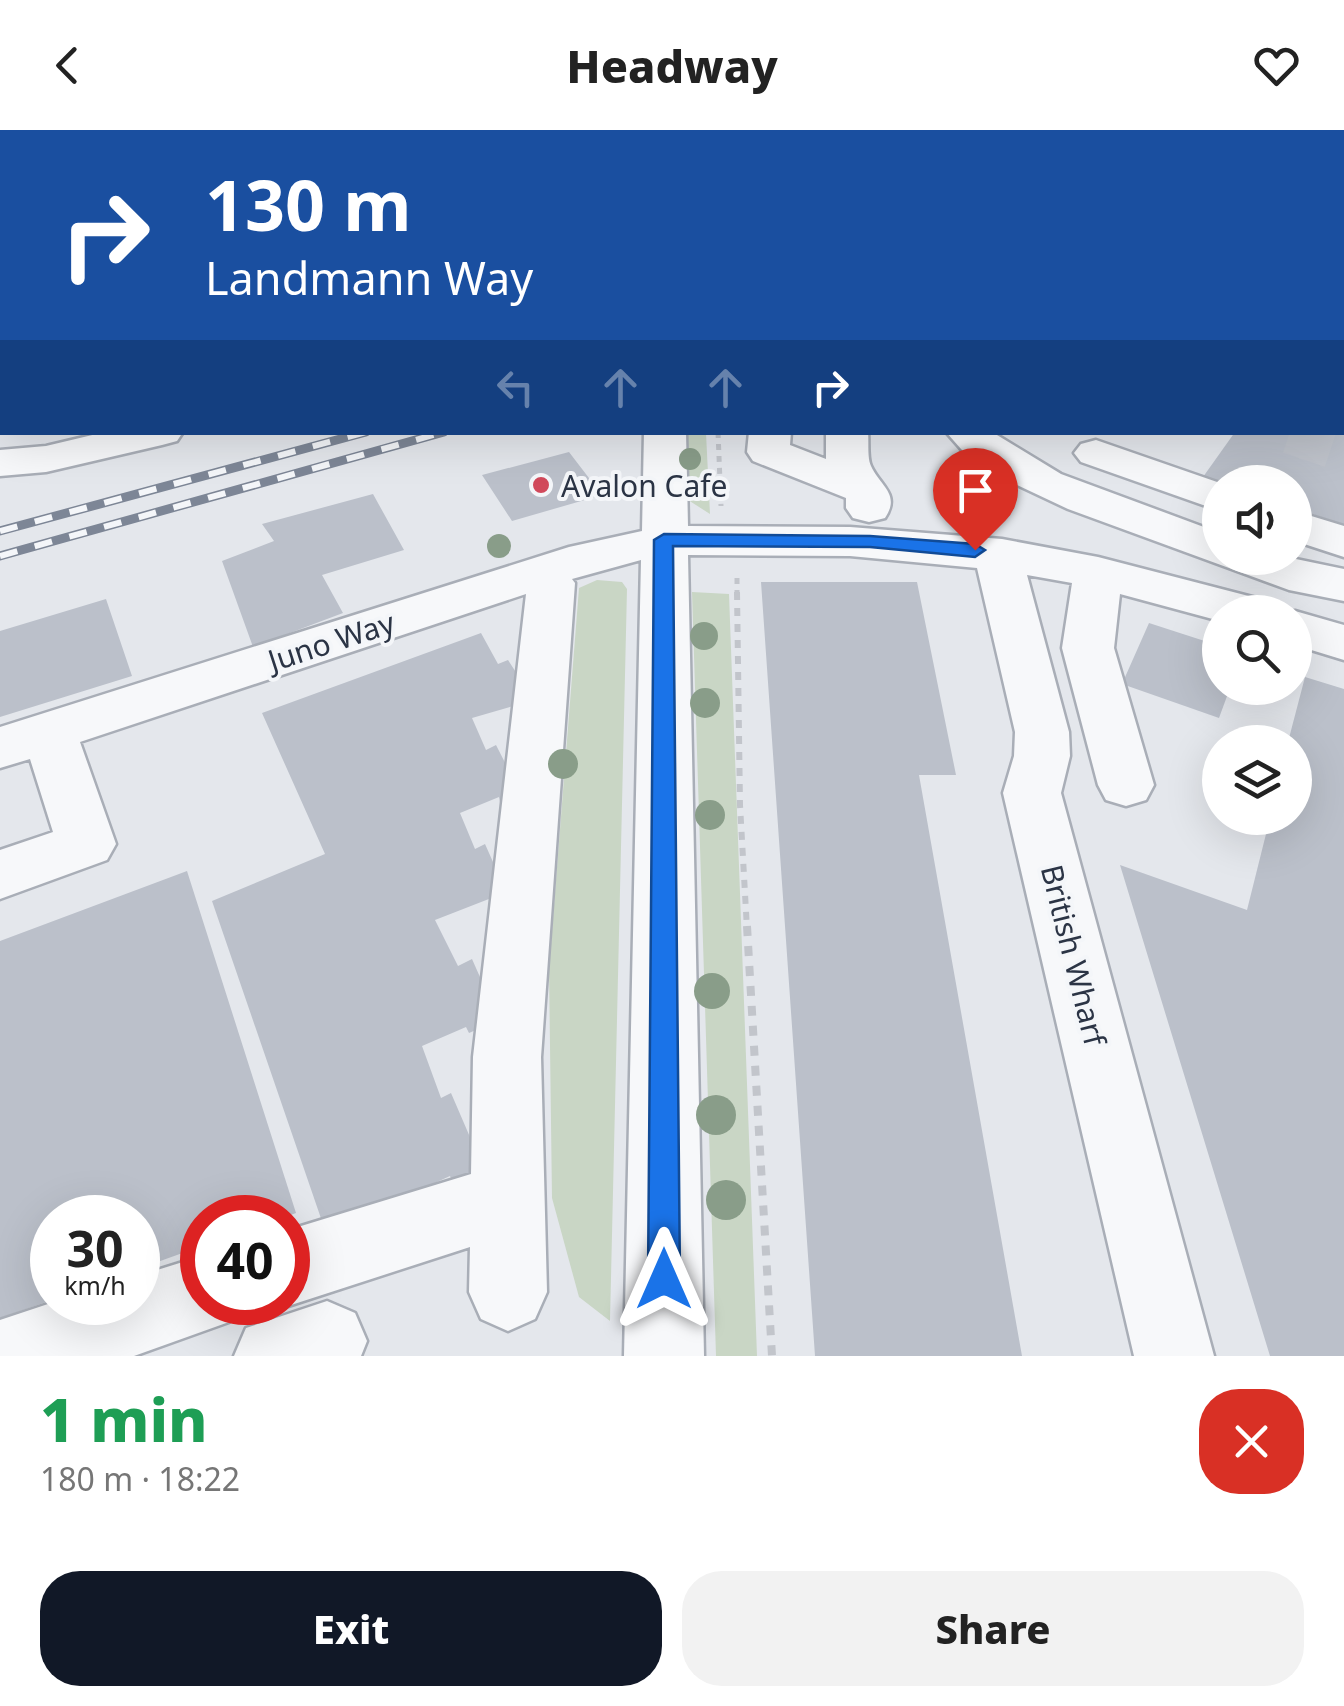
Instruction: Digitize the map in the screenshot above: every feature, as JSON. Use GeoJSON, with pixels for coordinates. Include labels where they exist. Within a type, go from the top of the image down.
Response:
{"type":"FeatureCollection","features":[{"type":"Feature","properties":{"kind":"street"},"geometry":{"type":"LineString","coordinates":[[0,463],[46,458],[149,435]]}},
{"type":"Feature","properties":{"kind":"street"},"geometry":{"type":"LineString","coordinates":[[664,1356],[665,435]]}},
{"type":"Feature","properties":{"kind":"street"},"geometry":{"type":"LineString","coordinates":[[770,435],[768,452],[868,491]]}},
{"type":"Feature","properties":{"kind":"street"},"geometry":{"type":"LineString","coordinates":[[847,435],[848,467],[868,491],[870,542]]}},
{"type":"Feature","properties":{"kind":"street"},"geometry":{"type":"LineString","coordinates":[[969,435],[1007,466],[1202,542]]}},
{"type":"Feature","properties":{"kind":"street"},"geometry":{"type":"LineString","coordinates":[[1096,452],[1114,502],[1130,516]]}},
{"type":"Feature","properties":{"kind":"street"},"geometry":{"type":"LineString","coordinates":[[1096,452],[1202,491]]}},
{"type":"Feature","properties":{"kind":"street"},"geometry":{"type":"LineString","coordinates":[[1096,452],[1202,507]]}},
{"type":"Feature","properties":{"kind":"street"},"geometry":{"type":"LineString","coordinates":[[1312,531],[1344,542]]}},
{"type":"Feature","properties":{"kind":"street","name":"Juno Way"},"geometry":{"type":"LineString","coordinates":[[24,740],[628,545],[664,540],[870,542],[1002,554],[1098,572],[1202,600]]}},
{"type":"Feature","properties":{"kind":"street"},"geometry":{"type":"LineString","coordinates":[[1312,548],[1344,560]]}},
{"type":"Feature","properties":{"kind":"street","name":"British Wharf"},"geometry":{"type":"LineString","coordinates":[[1002,554],[1001,568],[1016,640],[1042,732],[1042,756],[1032,793],[1174,1356]]}},
{"type":"Feature","properties":{"kind":"street"},"geometry":{"type":"LineString","coordinates":[[508,1292],[507,1057],[551,584],[543,572]]}},
{"type":"Feature","properties":{"kind":"street"},"geometry":{"type":"LineString","coordinates":[[1098,572],[1088,648],[1126,785]]}},
{"type":"Feature","properties":{"kind":"street"},"geometry":{"type":"LineString","coordinates":[[1294,575],[1344,585]]}},
{"type":"Feature","properties":{"kind":"street"},"geometry":{"type":"LineString","coordinates":[[1312,633],[1344,643]]}},
{"type":"Feature","properties":{"kind":"street"},"geometry":{"type":"LineString","coordinates":[[0,874],[86,844],[24,740]]}},
{"type":"Feature","properties":{"kind":"street"},"geometry":{"type":"LineString","coordinates":[[310,1261],[507,1199]]}},
{"type":"Feature","properties":{"kind":"street"},"geometry":{"type":"LineString","coordinates":[[11,1356],[180,1302]]}},
{"type":"Feature","properties":{"kind":"path"},"geometry":{"type":"LineString","coordinates":[[718,435],[720,505],[734,518]]}},
{"type":"Feature","properties":{"kind":"path"},"geometry":{"type":"LineString","coordinates":[[736,558],[740,806],[772,1356]]}},
{"type":"Feature","properties":{"kind":"green space"},"geometry":{"type":"Polygon","coordinates":[[[686,435],[706,435],[710,514],[685,498],[686,435]]]}},
{"type":"Feature","properties":{"kind":"green space"},"geometry":{"type":"Polygon","coordinates":[[[597,580],[622,582],[627,589],[610,1321],[579,1297],[552,1198],[549,969],[579,588],[597,580]]]}},
{"type":"Feature","properties":{"kind":"green space"},"geometry":{"type":"Polygon","coordinates":[[[692,592],[729,594],[757,1356],[716,1356],[692,592]]]}},
{"type":"Feature","properties":{"kind":"building"},"geometry":{"type":"Polygon","coordinates":[[[1233,435],[1344,435],[1344,525],[1312,514],[1312,465],[1212,465],[1233,435]]]}},
{"type":"Feature","properties":{"kind":"building","name":"Avalon Cafe"},"geometry":{"type":"Polygon","coordinates":[[[569,452],[602,495],[512,521],[482,475],[569,452]]]}},
{"type":"Feature","properties":{"kind":"building"},"geometry":{"type":"Polygon","coordinates":[[[373,494],[404,550],[322,575],[343,613],[253,647],[222,561],[274,541],[262,524],[373,494]]]}},
{"type":"Feature","properties":{"kind":"building"},"geometry":{"type":"Polygon","coordinates":[[[761,582],[917,582],[956,775],[919,775],[1022,1356],[815,1356],[761,582]]]}},
{"type":"Feature","properties":{"kind":"building"},"geometry":{"type":"Polygon","coordinates":[[[106,599],[132,676],[0,717],[0,631],[106,599]]]}},
{"type":"Feature","properties":{"kind":"building"},"geometry":{"type":"Polygon","coordinates":[[[1149,623],[1202,640],[1202,705],[1224,705],[1219,718],[1122,684],[1149,623]]]}},
{"type":"Feature","properties":{"kind":"building"},"geometry":{"type":"Polygon","coordinates":[[[481,633],[498,664],[508,660],[534,700],[472,718],[486,750],[496,745],[521,794],[500,802],[499,797],[460,813],[475,849],[485,844],[509,898],[494,897],[435,920],[458,966],[472,959],[499,1020],[469,1033],[466,1027],[422,1046],[441,1098],[451,1093],[482,1165],[453,1183],[450,1176],[326,1233],[212,901],[325,854],[262,713],[481,633]]]}},
{"type":"Feature","properties":{"kind":"building"},"geometry":{"type":"Polygon","coordinates":[[[1312,679],[1344,689],[1344,1356],[1270,1356],[1120,865],[1247,910],[1266,835],[1312,835],[1312,725],[1292,725],[1298,705],[1312,705],[1312,679]]]}},
{"type":"Feature","properties":{"kind":"building"},"geometry":{"type":"Polygon","coordinates":[[[187,871],[290,1195],[180,1195],[180,1254],[160,1261],[160,1195],[30,1195],[30,1308],[0,1318],[0,941],[187,871]]]}},
{"type":"Feature","properties":{"kind":"tunnel"},"geometry":{"type":"LineString","coordinates":[[1299,435],[1344,450]]}},
{"type":"Feature","properties":{"kind":"railway"},"geometry":{"type":"LineString","coordinates":[[0,531],[355,435]]}},
{"type":"Feature","properties":{"kind":"railway"},"geometry":{"type":"LineString","coordinates":[[0,556],[433,435]]}},
{"type":"Feature","properties":{"kind":"place","name":"Avalon Cafe"},"geometry":{"type":"Point","coordinates":[541,485]}},
{"type":"Feature","properties":{"kind":"route"},"geometry":{"type":"LineString","coordinates":[[664,1279],[664,540],[870,542],[975,550]]}}]}
